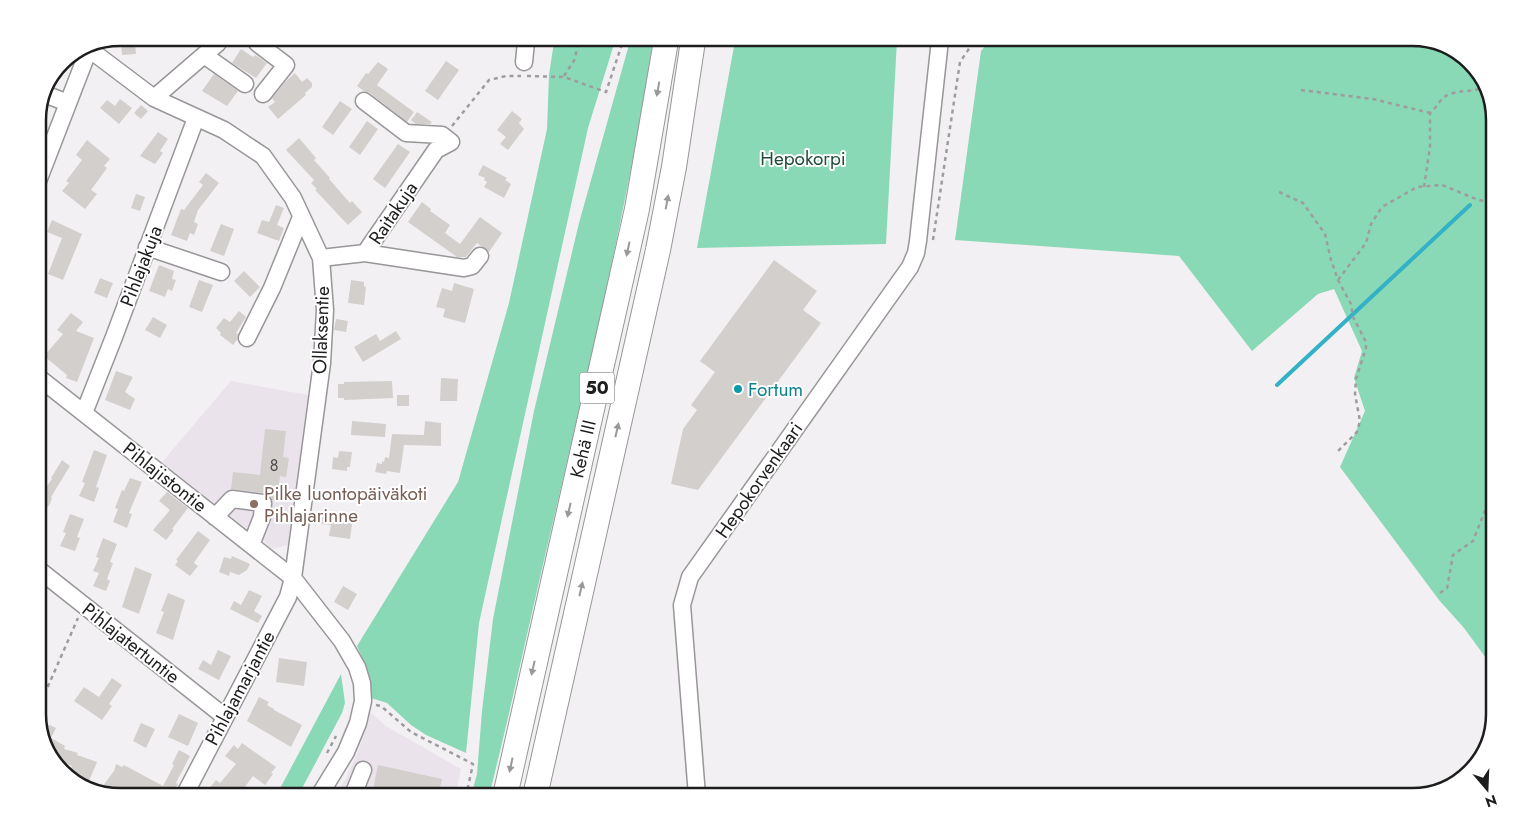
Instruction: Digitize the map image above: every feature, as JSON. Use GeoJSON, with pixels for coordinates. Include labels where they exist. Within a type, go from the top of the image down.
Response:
{"type":"FeatureCollection","features":[{"type":"Feature","properties":{"kind":"highway","name":"Kehä III"},"geometry":{"type":"LineString","coordinates":[[506,788],[636,209],[665,46]]}},
{"type":"Feature","properties":{"kind":"highway","name":"Kehä III"},"geometry":{"type":"LineString","coordinates":[[537,788],[658,250],[674,167],[692,46]]}},
{"type":"Feature","properties":{"kind":"highway"},"geometry":{"type":"LineString","coordinates":[[551,788],[565,712],[570,636]]}},
{"type":"Feature","properties":{"kind":"street"},"geometry":{"type":"LineString","coordinates":[[154,98],[214,46]]}},
{"type":"Feature","properties":{"kind":"street"},"geometry":{"type":"LineString","coordinates":[[261,46],[286,65],[264,94]]}},
{"type":"Feature","properties":{"kind":"street"},"geometry":{"type":"LineString","coordinates":[[524,62],[526,46]]}},
{"type":"Feature","properties":{"kind":"street","name":"Hepokorvenkaari"},"geometry":{"type":"LineString","coordinates":[[696,788],[682,605],[690,577],[910,268],[916,254],[918,241],[939,46]]}},
{"type":"Feature","properties":{"kind":"street","name":"Ollaksentie"},"geometry":{"type":"LineString","coordinates":[[94,51],[154,98],[224,130],[263,156],[293,198],[321,258],[325,310],[322,363],[293,578]]}},
{"type":"Feature","properties":{"kind":"street"},"geometry":{"type":"LineString","coordinates":[[204,55],[245,84]]}},
{"type":"Feature","properties":{"kind":"street"},"geometry":{"type":"LineString","coordinates":[[46,160],[85,56]]}},
{"type":"Feature","properties":{"kind":"street"},"geometry":{"type":"LineString","coordinates":[[51,96],[68,103]]}},
{"type":"Feature","properties":{"kind":"street"},"geometry":{"type":"LineString","coordinates":[[364,101],[406,133],[442,135],[451,142]]}},
{"type":"Feature","properties":{"kind":"street","name":"Pihlajakuja"},"geometry":{"type":"LineString","coordinates":[[84,413],[196,118]]}},
{"type":"Feature","properties":{"kind":"street","name":"Raitakuja"},"geometry":{"type":"LineString","coordinates":[[321,258],[366,253],[436,150],[451,142]]}},
{"type":"Feature","properties":{"kind":"street"},"geometry":{"type":"LineString","coordinates":[[247,338],[272,288],[302,217]]}},
{"type":"Feature","properties":{"kind":"street"},"geometry":{"type":"LineString","coordinates":[[148,247],[221,272]]}},
{"type":"Feature","properties":{"kind":"street"},"geometry":{"type":"LineString","coordinates":[[366,253],[464,268],[472,266],[480,256]]}},
{"type":"Feature","properties":{"kind":"street","name":"Pihlajistontie"},"geometry":{"type":"LineString","coordinates":[[46,383],[293,578],[342,641],[357,667],[362,683],[363,701],[358,723],[346,752],[323,788]]}},
{"type":"Feature","properties":{"kind":"street"},"geometry":{"type":"LineString","coordinates":[[215,517],[232,500],[263,503],[262,517],[251,545]]}},
{"type":"Feature","properties":{"kind":"street","name":"Pihlajatertuntie"},"geometry":{"type":"LineString","coordinates":[[46,575],[225,717]]}},
{"type":"Feature","properties":{"kind":"street","name":"Pihlajamarjantie"},"geometry":{"type":"LineString","coordinates":[[188,788],[288,597],[293,578]]}},
{"type":"Feature","properties":{"kind":"street"},"geometry":{"type":"LineString","coordinates":[[357,788],[363,770]]}},
{"type":"Feature","properties":{"kind":"street"},"geometry":{"type":"LineString","coordinates":[[329,778],[343,788]]}},
{"type":"Feature","properties":{"kind":"path"},"geometry":{"type":"LineString","coordinates":[[564,77],[575,59],[577,46]]}},
{"type":"Feature","properties":{"kind":"path"},"geometry":{"type":"LineString","coordinates":[[451,142],[452,124],[489,80],[506,76],[564,77],[606,92],[621,46]]}},
{"type":"Feature","properties":{"kind":"path"},"geometry":{"type":"LineString","coordinates":[[1301,90],[1373,99],[1430,113],[1449,94],[1478,88]]}},
{"type":"Feature","properties":{"kind":"path"},"geometry":{"type":"LineString","coordinates":[[1424,187],[1430,147],[1430,113]]}},
{"type":"Feature","properties":{"kind":"path"},"geometry":{"type":"LineString","coordinates":[[1338,280],[1366,243],[1371,224],[1382,207],[1417,187],[1442,185],[1486,202]]}},
{"type":"Feature","properties":{"kind":"path"},"geometry":{"type":"LineString","coordinates":[[1279,192],[1303,203],[1326,234],[1331,260],[1338,280],[1351,304],[1353,317],[1366,342],[1366,348],[1356,379],[1355,394],[1360,421],[1357,432],[1336,453]]}},
{"type":"Feature","properties":{"kind":"path"},"geometry":{"type":"LineString","coordinates":[[1440,593],[1447,588],[1453,555],[1472,541],[1486,507]]}},
{"type":"Feature","properties":{"kind":"path"},"geometry":{"type":"LineString","coordinates":[[46,691],[83,605]]}},
{"type":"Feature","properties":{"kind":"path"},"geometry":{"type":"LineString","coordinates":[[381,706],[411,732],[473,764],[468,788]]}},
{"type":"Feature","properties":{"kind":"shaded area","name":"Pilke luontopäiväkoti Pihlajarinne"},"geometry":{"type":"Polygon","coordinates":[[[231,381],[308,395],[288,545],[273,549],[162,462],[231,381]]]}},
{"type":"Feature","properties":{"kind":"shaded area"},"geometry":{"type":"Polygon","coordinates":[[[370,712],[386,726],[461,769],[457,788],[340,788],[357,754],[366,730],[370,712]]]}},
{"type":"Feature","properties":{"kind":"green space"},"geometry":{"type":"Polygon","coordinates":[[[553,46],[613,46],[588,128],[479,623],[466,753],[426,735],[411,725],[387,703],[371,698],[366,667],[357,646],[458,482],[509,303],[547,129],[549,75],[553,46]]]}},
{"type":"Feature","properties":{"kind":"green space"},"geometry":{"type":"Polygon","coordinates":[[[629,46],[652,46],[633,159],[609,276],[515,689],[491,788],[473,788],[477,774],[493,619],[534,411],[579,223],[629,46]]]}},
{"type":"Feature","properties":{"kind":"green space","name":"Hepokorpi"},"geometry":{"type":"Polygon","coordinates":[[[734,46],[897,46],[886,244],[697,248],[734,46]]]}},
{"type":"Feature","properties":{"kind":"green space"},"geometry":{"type":"Polygon","coordinates":[[[985,46],[1412,46],[1431,49],[1444,54],[1460,65],[1473,79],[1482,97],[1486,116],[1486,658],[1464,628],[1439,600],[1340,467],[1365,411],[1354,378],[1362,351],[1334,289],[1318,294],[1252,351],[1179,256],[955,240],[981,51],[985,46]]]}},
{"type":"Feature","properties":{"kind":"green space"},"geometry":{"type":"Polygon","coordinates":[[[341,674],[345,703],[342,713],[302,788],[280,788],[341,674]]]}},
{"type":"Feature","properties":{"kind":"building"},"geometry":{"type":"Polygon","coordinates":[[[121,46],[135,46],[136,54],[122,55],[121,46]]]}},
{"type":"Feature","properties":{"kind":"building"},"geometry":{"type":"Polygon","coordinates":[[[241,49],[267,63],[256,78],[232,63],[241,49]]]}},
{"type":"Feature","properties":{"kind":"building"},"geometry":{"type":"Polygon","coordinates":[[[446,61],[459,70],[438,100],[425,91],[446,61]]]}},
{"type":"Feature","properties":{"kind":"building"},"geometry":{"type":"Polygon","coordinates":[[[378,62],[388,69],[377,85],[414,112],[407,122],[370,93],[357,86],[366,73],[368,74],[378,62]]]}},
{"type":"Feature","properties":{"kind":"building"},"geometry":{"type":"Polygon","coordinates":[[[295,73],[302,82],[307,78],[312,83],[312,87],[305,93],[306,95],[278,119],[268,107],[275,102],[272,98],[295,73]]]}},
{"type":"Feature","properties":{"kind":"building"},"geometry":{"type":"Polygon","coordinates":[[[214,74],[238,91],[227,106],[202,91],[214,74]]]}},
{"type":"Feature","properties":{"kind":"building"},"geometry":{"type":"Polygon","coordinates":[[[120,99],[132,108],[119,124],[100,108],[107,100],[115,106],[120,99]]]}},
{"type":"Feature","properties":{"kind":"building"},"geometry":{"type":"Polygon","coordinates":[[[340,101],[352,109],[333,135],[322,127],[340,101]]]}},
{"type":"Feature","properties":{"kind":"building"},"geometry":{"type":"Polygon","coordinates":[[[141,105],[148,111],[141,119],[134,113],[141,105]]]}},
{"type":"Feature","properties":{"kind":"building"},"geometry":{"type":"Polygon","coordinates":[[[512,111],[522,119],[519,123],[524,129],[508,150],[500,144],[506,137],[497,130],[512,111]]]}},
{"type":"Feature","properties":{"kind":"building"},"geometry":{"type":"Polygon","coordinates":[[[417,112],[432,122],[430,124],[416,124],[411,120],[417,112]]]}},
{"type":"Feature","properties":{"kind":"building"},"geometry":{"type":"Polygon","coordinates":[[[367,121],[378,129],[360,155],[349,147],[367,121]]]}},
{"type":"Feature","properties":{"kind":"building"},"geometry":{"type":"Polygon","coordinates":[[[158,132],[168,139],[160,151],[163,153],[155,164],[140,156],[158,132]]]}},
{"type":"Feature","properties":{"kind":"building"},"geometry":{"type":"Polygon","coordinates":[[[299,138],[316,158],[314,160],[329,179],[350,203],[352,201],[362,212],[348,225],[315,190],[317,189],[311,183],[314,180],[286,150],[299,138]]]}},
{"type":"Feature","properties":{"kind":"building"},"geometry":{"type":"Polygon","coordinates":[[[87,140],[110,159],[104,166],[107,168],[91,190],[97,194],[85,209],[62,191],[69,183],[66,181],[82,160],[76,155],[87,140]]]}},
{"type":"Feature","properties":{"kind":"building"},"geometry":{"type":"Polygon","coordinates":[[[398,144],[410,152],[385,188],[373,179],[398,144]]]}},
{"type":"Feature","properties":{"kind":"building"},"geometry":{"type":"Polygon","coordinates":[[[483,165],[507,178],[505,180],[511,184],[504,198],[484,187],[487,182],[484,180],[485,178],[478,175],[483,165]]]}},
{"type":"Feature","properties":{"kind":"building"},"geometry":{"type":"Polygon","coordinates":[[[206,173],[219,183],[198,210],[194,222],[198,224],[194,235],[190,233],[187,241],[171,235],[181,209],[184,210],[203,185],[199,182],[206,173]]]}},
{"type":"Feature","properties":{"kind":"building"},"geometry":{"type":"Polygon","coordinates":[[[136,194],[145,197],[140,211],[131,208],[136,194]]]}},
{"type":"Feature","properties":{"kind":"building"},"geometry":{"type":"Polygon","coordinates":[[[422,202],[431,209],[430,211],[450,225],[445,233],[460,244],[480,217],[502,233],[489,252],[477,243],[466,257],[457,257],[408,222],[422,202]]]}},
{"type":"Feature","properties":{"kind":"building"},"geometry":{"type":"Polygon","coordinates":[[[276,205],[284,208],[277,225],[284,228],[279,241],[257,233],[262,220],[269,222],[276,205]]]}},
{"type":"Feature","properties":{"kind":"building"},"geometry":{"type":"Polygon","coordinates":[[[52,220],[82,234],[63,280],[48,274],[62,238],[47,232],[52,220]]]}},
{"type":"Feature","properties":{"kind":"building"},"geometry":{"type":"Polygon","coordinates":[[[221,224],[234,229],[224,256],[210,251],[221,224]]]}},
{"type":"Feature","properties":{"kind":"building","name":"Fortum"},"geometry":{"type":"Polygon","coordinates":[[[774,260],[817,291],[803,310],[821,323],[698,490],[671,484],[683,429],[697,410],[691,405],[715,372],[700,361],[774,260]]]}},
{"type":"Feature","properties":{"kind":"building"},"geometry":{"type":"Polygon","coordinates":[[[159,265],[174,271],[172,279],[176,280],[172,291],[168,289],[165,297],[149,291],[159,265]]]}},
{"type":"Feature","properties":{"kind":"building"},"geometry":{"type":"Polygon","coordinates":[[[244,271],[260,287],[250,297],[234,281],[244,271]]]}},
{"type":"Feature","properties":{"kind":"building"},"geometry":{"type":"Polygon","coordinates":[[[100,278],[113,283],[107,298],[94,293],[100,278]]]}},
{"type":"Feature","properties":{"kind":"building"},"geometry":{"type":"Polygon","coordinates":[[[199,280],[213,285],[202,312],[189,307],[199,280]]]}},
{"type":"Feature","properties":{"kind":"building"},"geometry":{"type":"Polygon","coordinates":[[[351,280],[364,282],[366,287],[364,305],[348,303],[351,280]]]}},
{"type":"Feature","properties":{"kind":"building"},"geometry":{"type":"Polygon","coordinates":[[[454,283],[474,289],[465,323],[443,317],[445,309],[436,307],[442,288],[452,291],[454,283]]]}},
{"type":"Feature","properties":{"kind":"building"},"geometry":{"type":"Polygon","coordinates":[[[239,311],[246,317],[236,333],[238,334],[237,340],[233,345],[220,335],[221,333],[216,328],[224,318],[230,322],[239,311]]]}},
{"type":"Feature","properties":{"kind":"building"},"geometry":{"type":"Polygon","coordinates":[[[71,313],[83,322],[76,331],[94,338],[77,382],[66,378],[67,375],[46,358],[46,354],[63,334],[57,330],[71,313]]]}},
{"type":"Feature","properties":{"kind":"building"},"geometry":{"type":"Polygon","coordinates":[[[153,317],[167,325],[160,338],[145,330],[153,317]]]}},
{"type":"Feature","properties":{"kind":"building"},"geometry":{"type":"Polygon","coordinates":[[[336,319],[348,321],[346,332],[334,330],[336,319]]]}},
{"type":"Feature","properties":{"kind":"building"},"geometry":{"type":"Polygon","coordinates":[[[396,331],[401,339],[363,362],[354,347],[376,334],[380,341],[396,331]]]}},
{"type":"Feature","properties":{"kind":"building"},"geometry":{"type":"Polygon","coordinates":[[[116,371],[133,377],[125,392],[135,399],[130,410],[105,400],[116,371]]]}},
{"type":"Feature","properties":{"kind":"building"},"geometry":{"type":"Polygon","coordinates":[[[441,378],[458,379],[457,401],[440,401],[441,378]]]}},
{"type":"Feature","properties":{"kind":"building"},"geometry":{"type":"Polygon","coordinates":[[[392,381],[393,398],[344,400],[344,398],[338,398],[338,384],[344,384],[344,382],[392,381]]]}},
{"type":"Feature","properties":{"kind":"building"},"geometry":{"type":"Polygon","coordinates":[[[397,395],[409,395],[409,406],[397,406],[397,395]]]}},
{"type":"Feature","properties":{"kind":"building"},"geometry":{"type":"Polygon","coordinates":[[[352,421],[386,424],[385,437],[351,435],[352,421]]]}},
{"type":"Feature","properties":{"kind":"building"},"geometry":{"type":"Polygon","coordinates":[[[425,421],[441,423],[441,446],[404,445],[400,473],[387,471],[386,474],[375,472],[377,463],[382,464],[385,457],[389,458],[392,434],[424,435],[425,421]]]}},
{"type":"Feature","properties":{"kind":"building"},"geometry":{"type":"Polygon","coordinates":[[[265,429],[286,431],[283,457],[289,458],[286,477],[280,476],[277,501],[272,500],[265,493],[231,489],[233,472],[260,475],[265,429]]]}},
{"type":"Feature","properties":{"kind":"building"},"geometry":{"type":"Polygon","coordinates":[[[94,450],[107,455],[96,487],[99,488],[94,502],[79,496],[85,483],[82,482],[94,450]]]}},
{"type":"Feature","properties":{"kind":"building"},"geometry":{"type":"Polygon","coordinates":[[[339,451],[352,452],[350,467],[347,467],[347,471],[332,469],[333,457],[338,458],[339,451]]]}},
{"type":"Feature","properties":{"kind":"building"},"geometry":{"type":"Polygon","coordinates":[[[62,460],[70,466],[46,509],[46,487],[62,460]]]}},
{"type":"Feature","properties":{"kind":"building"},"geometry":{"type":"Polygon","coordinates":[[[130,478],[142,482],[129,513],[132,514],[127,528],[113,522],[118,509],[115,508],[122,490],[124,491],[130,478]]]}},
{"type":"Feature","properties":{"kind":"building"},"geometry":{"type":"Polygon","coordinates":[[[167,492],[188,508],[166,540],[153,530],[170,510],[159,501],[167,492]]]}},
{"type":"Feature","properties":{"kind":"building"},"geometry":{"type":"Polygon","coordinates":[[[323,512],[353,517],[350,539],[329,536],[331,525],[321,524],[323,512]]]}},
{"type":"Feature","properties":{"kind":"building"},"geometry":{"type":"Polygon","coordinates":[[[70,514],[84,519],[77,537],[80,538],[75,551],[60,546],[66,533],[63,532],[70,514]]]}},
{"type":"Feature","properties":{"kind":"building"},"geometry":{"type":"Polygon","coordinates":[[[198,531],[210,540],[195,561],[194,563],[198,566],[190,576],[175,565],[178,561],[176,560],[198,531]]]}},
{"type":"Feature","properties":{"kind":"building"},"geometry":{"type":"Polygon","coordinates":[[[103,538],[117,544],[110,562],[113,563],[107,579],[110,581],[106,591],[93,586],[99,573],[93,571],[99,558],[96,557],[103,538]]]}},
{"type":"Feature","properties":{"kind":"building"},"geometry":{"type":"Polygon","coordinates":[[[232,556],[250,564],[247,570],[239,575],[230,572],[229,576],[219,572],[224,557],[231,559],[232,556]]]}},
{"type":"Feature","properties":{"kind":"building"},"geometry":{"type":"Polygon","coordinates":[[[135,567],[152,574],[139,614],[122,607],[135,567]]]}},
{"type":"Feature","properties":{"kind":"building"},"geometry":{"type":"Polygon","coordinates":[[[343,586],[357,594],[348,610],[334,602],[343,586]]]}},
{"type":"Feature","properties":{"kind":"building"},"geometry":{"type":"Polygon","coordinates":[[[249,590],[262,596],[254,611],[262,616],[258,623],[230,609],[234,601],[241,605],[249,590]]]}},
{"type":"Feature","properties":{"kind":"building"},"geometry":{"type":"Polygon","coordinates":[[[168,593],[185,600],[173,640],[156,633],[164,612],[161,611],[168,593]]]}},
{"type":"Feature","properties":{"kind":"building"},"geometry":{"type":"Polygon","coordinates":[[[218,650],[231,656],[219,680],[198,669],[203,660],[211,665],[218,650]]]}},
{"type":"Feature","properties":{"kind":"building"},"geometry":{"type":"Polygon","coordinates":[[[279,658],[307,662],[304,686],[276,682],[279,658]]]}},
{"type":"Feature","properties":{"kind":"building"},"geometry":{"type":"Polygon","coordinates":[[[112,678],[122,685],[109,704],[112,706],[102,720],[74,701],[84,687],[99,697],[112,678]]]}},
{"type":"Feature","properties":{"kind":"building"},"geometry":{"type":"Polygon","coordinates":[[[259,697],[269,702],[267,705],[274,710],[302,725],[291,747],[247,721],[259,697]]]}},
{"type":"Feature","properties":{"kind":"building"},"geometry":{"type":"Polygon","coordinates":[[[179,714],[198,723],[188,746],[168,737],[179,714]]]}},
{"type":"Feature","properties":{"kind":"building"},"geometry":{"type":"Polygon","coordinates":[[[141,723],[155,729],[146,748],[133,741],[141,723]]]}},
{"type":"Feature","properties":{"kind":"building"},"geometry":{"type":"Polygon","coordinates":[[[47,724],[56,728],[51,738],[65,746],[64,749],[97,762],[89,780],[79,775],[71,768],[72,766],[67,764],[59,755],[50,737],[47,724]]]}},
{"type":"Feature","properties":{"kind":"building"},"geometry":{"type":"Polygon","coordinates":[[[242,743],[276,767],[265,785],[253,776],[244,788],[210,788],[216,780],[220,783],[236,764],[225,756],[234,745],[238,749],[242,743]]]}},
{"type":"Feature","properties":{"kind":"building"},"geometry":{"type":"Polygon","coordinates":[[[179,750],[190,756],[176,783],[178,784],[176,788],[120,788],[103,785],[114,771],[116,764],[122,767],[124,765],[163,786],[174,765],[172,764],[179,750]]]}},
{"type":"Feature","properties":{"kind":"building"},"geometry":{"type":"Polygon","coordinates":[[[378,765],[442,779],[440,788],[373,788],[378,765]]]}},
{"type":"Feature","properties":{"kind":"waterway"},"geometry":{"type":"LineString","coordinates":[[1277,385],[1470,205]]}},
{"type":"Feature","properties":{"kind":"place","name":"Fortum"},"geometry":{"type":"Point","coordinates":[738,389]}},
{"type":"Feature","properties":{"kind":"place","name":"Pilke luontopäiväkoti Pihlajarinne"},"geometry":{"type":"Point","coordinates":[254,504]}}]}
